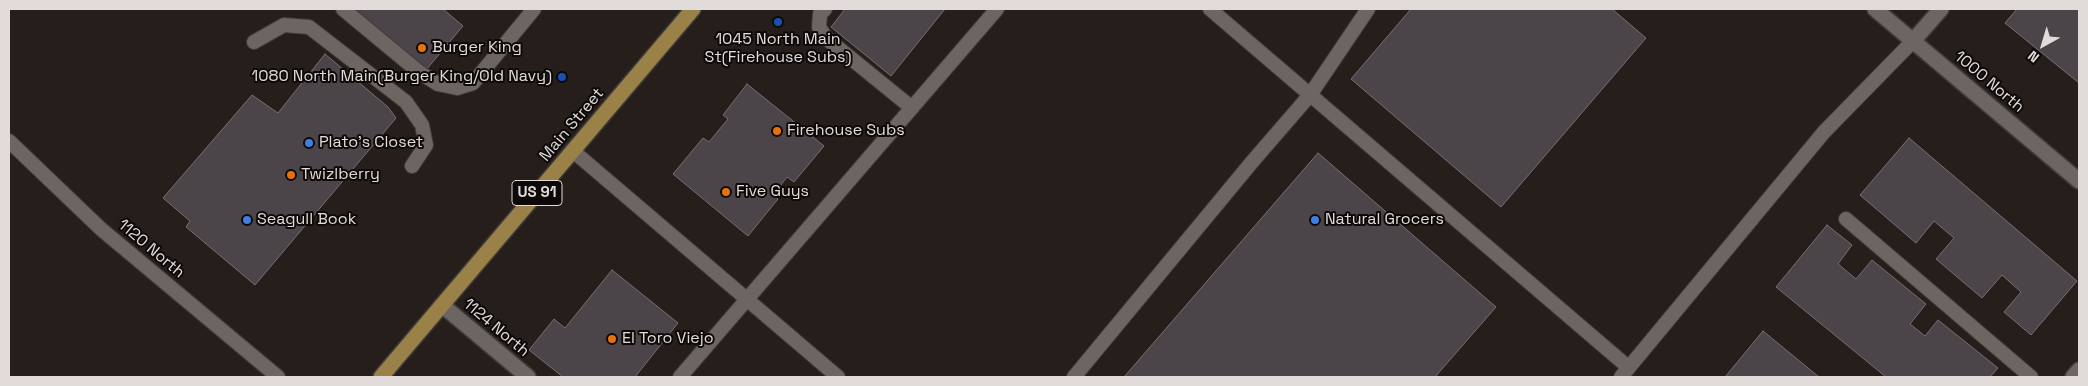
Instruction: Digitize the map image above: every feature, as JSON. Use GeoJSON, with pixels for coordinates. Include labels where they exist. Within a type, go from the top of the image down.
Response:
{"type":"FeatureCollection","features":[{"type":"Feature","properties":{"kind":"main road","name":"Main Street"},"geometry":{"type":"LineString","coordinates":[[381,377],[693,9]]}},
{"type":"Feature","properties":{"kind":"street","name":"1000 North"},"geometry":{"type":"LineString","coordinates":[[1875,9],[2079,181]]}},
{"type":"Feature","properties":{"kind":"street"},"geometry":{"type":"LineString","coordinates":[[1913,41],[1941,9]]}},
{"type":"Feature","properties":{"kind":"street","name":"1124 North"},"geometry":{"type":"LineString","coordinates":[[442,305],[528,377]]}},
{"type":"Feature","properties":{"kind":"street"},"geometry":{"type":"LineString","coordinates":[[2073,377],[2079,370]]}},
{"type":"Feature","properties":{"kind":"lane"},"geometry":{"type":"LineString","coordinates":[[342,9],[419,72],[438,84],[456,88],[473,83],[534,9]]}},
{"type":"Feature","properties":{"kind":"lane"},"geometry":{"type":"LineString","coordinates":[[825,9],[820,14],[819,27],[826,38],[912,108]]}},
{"type":"Feature","properties":{"kind":"lane"},"geometry":{"type":"LineString","coordinates":[[680,377],[997,9]]}},
{"type":"Feature","properties":{"kind":"lane"},"geometry":{"type":"LineString","coordinates":[[1210,9],[1624,372],[1824,132],[1913,41]]}},
{"type":"Feature","properties":{"kind":"lane"},"geometry":{"type":"LineString","coordinates":[[1074,377],[1310,95],[1368,9]]}},
{"type":"Feature","properties":{"kind":"lane"},"geometry":{"type":"LineString","coordinates":[[254,42],[284,24],[309,27],[406,102],[422,125],[426,145],[412,166]]}},
{"type":"Feature","properties":{"kind":"lane","name":"1120 North"},"geometry":{"type":"LineString","coordinates":[[9,141],[101,229],[278,377]]}},
{"type":"Feature","properties":{"kind":"lane"},"geometry":{"type":"LineString","coordinates":[[573,151],[838,377]]}},
{"type":"Feature","properties":{"kind":"lane"},"geometry":{"type":"LineString","coordinates":[[1846,219],[2031,377]]}},
{"type":"Feature","properties":{"kind":"building","name":"Burger King"},"geometry":{"type":"Polygon","coordinates":[[[354,9],[443,9],[463,26],[426,70],[354,9]]]}},
{"type":"Feature","properties":{"kind":"building"},"geometry":{"type":"Polygon","coordinates":[[[845,9],[945,9],[891,76],[831,27],[845,9]]]}},
{"type":"Feature","properties":{"kind":"building"},"geometry":{"type":"Polygon","coordinates":[[[1411,9],[1612,9],[1646,38],[1501,207],[1351,79],[1411,9]]]}},
{"type":"Feature","properties":{"kind":"building"},"geometry":{"type":"Polygon","coordinates":[[[2017,9],[2079,9],[2079,83],[2005,23],[2017,9]]]}},
{"type":"Feature","properties":{"kind":"building"},"geometry":{"type":"Polygon","coordinates":[[[325,54],[388,107],[396,118],[255,285],[186,227],[190,221],[163,198],[252,95],[278,113],[325,54]]]}},
{"type":"Feature","properties":{"kind":"building"},"geometry":{"type":"Polygon","coordinates":[[[747,84],[824,146],[794,182],[787,177],[773,195],[778,199],[748,236],[673,174],[703,138],[709,142],[728,119],[723,115],[747,84]]]}},
{"type":"Feature","properties":{"kind":"building"},"geometry":{"type":"Polygon","coordinates":[[[1909,138],[2077,281],[2031,335],[2004,312],[2021,292],[2002,275],[1982,298],[1936,259],[1954,238],[1934,221],[1916,243],[1860,195],[1909,138]]]}},
{"type":"Feature","properties":{"kind":"building"},"geometry":{"type":"Polygon","coordinates":[[[1318,153],[1496,307],[1435,377],[1124,377],[1318,153]]]}},
{"type":"Feature","properties":{"kind":"building"},"geometry":{"type":"Polygon","coordinates":[[[1827,225],[1852,245],[1838,264],[1856,279],[1872,260],[1926,304],[1910,324],[1925,336],[1938,320],[1998,368],[1990,377],[1886,377],[1776,287],[1827,225]]]}},
{"type":"Feature","properties":{"kind":"building"},"geometry":{"type":"Polygon","coordinates":[[[612,270],[678,323],[635,377],[563,377],[529,350],[554,319],[565,328],[612,270]]]}},
{"type":"Feature","properties":{"kind":"building"},"geometry":{"type":"Polygon","coordinates":[[[1763,331],[1819,377],[1725,377],[1763,331]]]}},
{"type":"Feature","properties":{"kind":"place","name":"1045 North Main St(Firehouse Subs)"},"geometry":{"type":"Point","coordinates":[778,22]}},
{"type":"Feature","properties":{"kind":"place","name":"Burger King"},"geometry":{"type":"Point","coordinates":[422,48]}},
{"type":"Feature","properties":{"kind":"place","name":"1080 North Main(Burger King/Old Navy)"},"geometry":{"type":"Point","coordinates":[562,77]}},
{"type":"Feature","properties":{"kind":"place","name":"Firehouse Subs"},"geometry":{"type":"Point","coordinates":[777,131]}},
{"type":"Feature","properties":{"kind":"place","name":"Plato's Closet"},"geometry":{"type":"Point","coordinates":[309,143]}},
{"type":"Feature","properties":{"kind":"place","name":"Twizlberry"},"geometry":{"type":"Point","coordinates":[291,175]}},
{"type":"Feature","properties":{"kind":"place","name":"Five Guys"},"geometry":{"type":"Point","coordinates":[726,192]}},
{"type":"Feature","properties":{"kind":"place","name":"Seagull Book"},"geometry":{"type":"Point","coordinates":[247,220]}},
{"type":"Feature","properties":{"kind":"place","name":"Natural Grocers"},"geometry":{"type":"Point","coordinates":[1315,220]}},
{"type":"Feature","properties":{"kind":"place","name":"El Toro Viejo"},"geometry":{"type":"Point","coordinates":[612,339]}}]}
